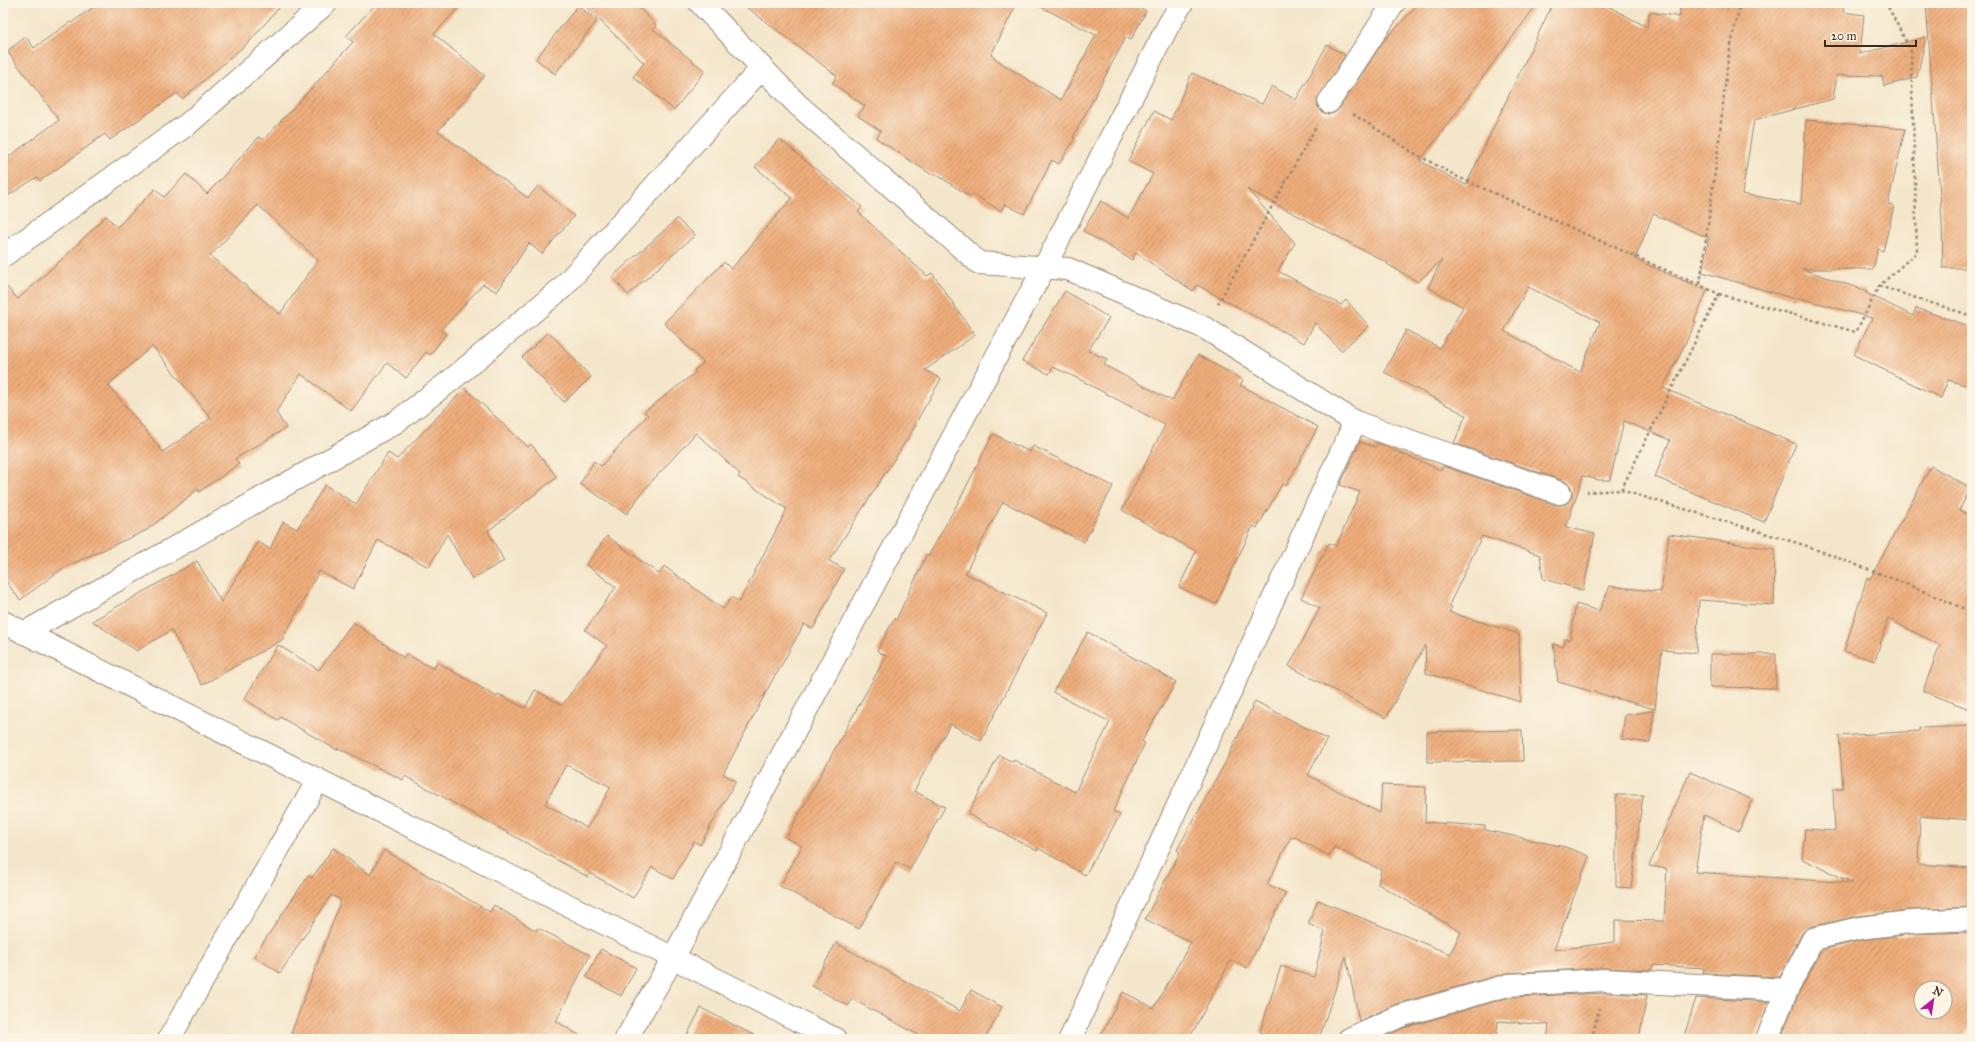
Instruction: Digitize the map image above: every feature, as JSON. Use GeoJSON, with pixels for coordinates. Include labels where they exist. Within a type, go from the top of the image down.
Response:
{"type":"FeatureCollection","features":[{"type":"Feature","properties":{"kind":"street"},"geometry":{"type":"LineString","coordinates":[[3,256],[189,123],[326,3]]}},
{"type":"Feature","properties":{"kind":"street"},"geometry":{"type":"LineString","coordinates":[[700,3],[761,69],[797,104],[979,263],[1068,269],[1205,328],[1355,422],[1560,493]]}},
{"type":"Feature","properties":{"kind":"street"},"geometry":{"type":"LineString","coordinates":[[626,1039],[673,958],[1044,268],[1169,24],[1182,3]]}},
{"type":"Feature","properties":{"kind":"street"},"geometry":{"type":"LineString","coordinates":[[1329,102],[1394,3]]}},
{"type":"Feature","properties":{"kind":"street"},"geometry":{"type":"LineString","coordinates":[[24,633],[396,422],[450,381],[562,288],[761,69]]}},
{"type":"Feature","properties":{"kind":"street"},"geometry":{"type":"LineString","coordinates":[[1070,1039],[1355,422]]}},
{"type":"Feature","properties":{"kind":"street"},"geometry":{"type":"LineString","coordinates":[[3,622],[835,1039]]}},
{"type":"Feature","properties":{"kind":"street"},"geometry":{"type":"LineString","coordinates":[[169,1039],[318,780]]}},
{"type":"Feature","properties":{"kind":"street"},"geometry":{"type":"LineString","coordinates":[[1767,1039],[1787,990],[1813,939],[1860,928],[1910,922],[1972,918]]}},
{"type":"Feature","properties":{"kind":"street"},"geometry":{"type":"LineString","coordinates":[[1349,1039],[1400,1016],[1508,985],[1605,980],[1787,990]]}},
{"type":"Feature","properties":{"kind":"path"},"geometry":{"type":"LineString","coordinates":[[1700,284],[1728,59],[1740,3]]}},
{"type":"Feature","properties":{"kind":"path"},"geometry":{"type":"LineString","coordinates":[[1205,328],[1329,102],[1364,120],[1412,152],[1458,177],[1720,294],[1856,332],[1880,286],[1917,252],[1911,51],[1886,3]]}},
{"type":"Feature","properties":{"kind":"path"},"geometry":{"type":"LineString","coordinates":[[1880,286],[1972,316]]}},
{"type":"Feature","properties":{"kind":"path"},"geometry":{"type":"LineString","coordinates":[[1621,490],[1720,294]]}},
{"type":"Feature","properties":{"kind":"path"},"geometry":{"type":"LineString","coordinates":[[1560,493],[1621,490],[1804,545],[1904,583],[1972,612]]}},
{"type":"Feature","properties":{"kind":"building"},"geometry":{"type":"Polygon","coordinates":[[[99,3],[283,3],[249,42],[182,99],[177,93],[110,140],[105,134],[40,181],[37,177],[3,199],[3,161],[59,120],[7,51],[26,37],[34,48],[99,3]]]}},
{"type":"Feature","properties":{"kind":"building"},"geometry":{"type":"Polygon","coordinates":[[[377,3],[463,3],[434,34],[485,76],[438,131],[528,198],[538,186],[574,216],[542,254],[529,243],[497,292],[483,284],[441,330],[446,334],[430,355],[426,352],[406,378],[387,363],[351,411],[301,374],[276,412],[286,428],[235,459],[239,464],[199,492],[198,489],[147,530],[63,568],[20,600],[3,577],[3,283],[18,299],[59,262],[106,216],[117,227],[155,189],[164,197],[186,174],[207,194],[259,137],[263,140],[353,42],[346,36],[377,3]],[[258,205],[210,256],[280,314],[318,260],[258,205]],[[152,346],[108,385],[163,452],[211,418],[152,346]]]}},
{"type":"Feature","properties":{"kind":"building"},"geometry":{"type":"Polygon","coordinates":[[[582,3],[634,3],[656,25],[653,29],[705,71],[674,110],[633,77],[644,63],[582,3]]]}},
{"type":"Feature","properties":{"kind":"building"},"geometry":{"type":"Polygon","coordinates":[[[741,3],[1017,3],[991,55],[1004,65],[1061,100],[1096,35],[1033,3],[1131,3],[1146,11],[1131,40],[1126,37],[1073,137],[1075,138],[1059,164],[1052,160],[1024,214],[1005,204],[1001,211],[973,194],[971,197],[934,173],[932,175],[876,138],[881,131],[858,116],[865,106],[832,83],[837,76],[741,3]]]}},
{"type":"Feature","properties":{"kind":"building"},"geometry":{"type":"Polygon","coordinates":[[[1419,3],[1538,3],[1420,161],[1466,185],[1553,3],[1602,3],[1647,27],[1650,12],[1680,17],[1680,3],[1844,3],[1843,12],[1864,15],[1860,54],[1926,37],[1917,77],[1884,86],[1882,76],[1837,75],[1833,99],[1754,120],[1742,194],[1801,204],[1806,120],[1905,129],[1888,204],[1894,206],[1883,251],[1878,249],[1873,269],[1802,269],[1867,291],[1866,293],[1913,316],[1916,308],[1972,327],[1972,387],[1948,380],[1941,398],[1854,355],[1872,318],[1796,297],[1795,299],[1702,272],[1709,238],[1653,214],[1635,259],[1707,291],[1694,321],[1696,322],[1663,388],[1796,444],[1764,522],[1655,477],[1670,440],[1624,421],[1610,480],[1599,480],[1583,476],[1566,527],[1595,534],[1583,590],[1543,579],[1540,555],[1482,536],[1449,605],[1452,607],[1449,612],[1519,634],[1521,702],[1426,673],[1425,645],[1386,718],[1289,666],[1320,608],[1301,598],[1329,543],[1336,546],[1360,492],[1340,485],[1360,442],[1375,447],[1377,443],[1441,470],[1443,466],[1556,505],[1568,503],[1572,497],[1570,485],[1564,481],[1454,443],[1466,415],[1384,372],[1406,330],[1440,348],[1463,307],[1428,287],[1442,260],[1418,282],[1387,264],[1388,263],[1247,189],[1295,243],[1278,271],[1341,305],[1346,300],[1369,326],[1341,351],[1315,323],[1304,343],[1197,285],[1193,291],[1136,253],[1132,260],[1083,231],[1101,201],[1128,218],[1153,174],[1128,161],[1154,111],[1171,120],[1192,73],[1262,104],[1272,86],[1296,100],[1327,45],[1345,55],[1317,101],[1318,107],[1322,112],[1328,114],[1334,113],[1339,109],[1382,43],[1419,3]],[[1528,287],[1504,331],[1580,372],[1600,322],[1528,287]]]}},
{"type":"Feature","properties":{"kind":"building"},"geometry":{"type":"Polygon","coordinates":[[[1926,3],[1972,3],[1972,268],[1943,268],[1942,222],[1926,3]]]}},
{"type":"Feature","properties":{"kind":"building"},"geometry":{"type":"Polygon","coordinates":[[[578,5],[597,21],[555,74],[536,59],[578,5]]]}},
{"type":"Feature","properties":{"kind":"building"},"geometry":{"type":"Polygon","coordinates":[[[779,139],[862,207],[858,212],[927,276],[932,273],[975,335],[925,370],[941,379],[915,424],[916,425],[829,561],[844,569],[813,629],[804,624],[775,675],[723,774],[736,781],[700,845],[694,841],[673,879],[652,867],[633,898],[590,873],[588,877],[405,776],[403,780],[338,748],[337,750],[280,717],[278,720],[244,699],[278,645],[319,670],[353,622],[404,658],[406,654],[434,669],[437,662],[497,697],[498,694],[525,708],[535,690],[562,705],[607,646],[585,630],[616,587],[586,565],[607,536],[659,574],[664,566],[723,609],[732,597],[739,602],[787,509],[738,477],[740,474],[696,433],[643,491],[627,514],[580,484],[594,461],[601,466],[648,415],[644,412],[696,372],[694,370],[704,363],[664,323],[724,262],[731,269],[792,198],[755,167],[779,139]],[[566,765],[545,804],[587,828],[611,787],[566,765]]]}},
{"type":"Feature","properties":{"kind":"building"},"geometry":{"type":"Polygon","coordinates":[[[677,219],[695,235],[628,295],[612,277],[677,219]]]}},
{"type":"Feature","properties":{"kind":"building"},"geometry":{"type":"Polygon","coordinates":[[[1065,291],[1109,318],[1088,351],[1107,359],[1104,365],[1172,401],[1198,355],[1243,380],[1240,385],[1318,427],[1286,486],[1282,484],[1257,528],[1253,526],[1216,604],[1179,587],[1196,551],[1122,510],[1165,425],[1075,377],[1053,367],[1049,374],[1022,361],[1065,291]]]}},
{"type":"Feature","properties":{"kind":"building"},"geometry":{"type":"Polygon","coordinates":[[[549,332],[591,377],[564,402],[522,357],[549,332]]]}},
{"type":"Feature","properties":{"kind":"building"},"geometry":{"type":"Polygon","coordinates":[[[465,388],[528,447],[531,444],[557,477],[488,531],[504,561],[472,579],[447,534],[429,567],[378,540],[353,589],[319,571],[282,640],[202,685],[171,630],[137,651],[92,621],[197,561],[221,602],[258,542],[270,549],[283,522],[297,529],[325,485],[356,504],[388,453],[397,459],[465,388]]]}},
{"type":"Feature","properties":{"kind":"building"},"geometry":{"type":"Polygon","coordinates":[[[993,434],[1030,452],[1033,446],[1113,486],[1084,542],[1003,502],[965,573],[1047,613],[981,741],[950,724],[914,791],[945,807],[910,869],[896,862],[859,929],[780,886],[802,846],[786,838],[886,656],[877,651],[894,619],[896,620],[927,554],[929,555],[960,499],[993,434]]]}},
{"type":"Feature","properties":{"kind":"building"},"geometry":{"type":"Polygon","coordinates":[[[1931,466],[1971,488],[1959,510],[1972,517],[1972,710],[1923,691],[1940,645],[1888,619],[1875,661],[1844,651],[1867,578],[1870,579],[1931,466]]]}},
{"type":"Feature","properties":{"kind":"building"},"geometry":{"type":"Polygon","coordinates":[[[1669,534],[1775,549],[1774,605],[1699,600],[1696,653],[1662,650],[1655,709],[1558,682],[1553,644],[1563,647],[1566,639],[1570,640],[1576,604],[1599,611],[1610,586],[1661,592],[1669,534]]]}},
{"type":"Feature","properties":{"kind":"building"},"geometry":{"type":"Polygon","coordinates":[[[1088,632],[1176,682],[1142,741],[1145,743],[1113,811],[1120,815],[1085,875],[1038,848],[1037,851],[968,814],[999,755],[1013,762],[1014,760],[1075,792],[1110,722],[1053,692],[1088,632]]]}},
{"type":"Feature","properties":{"kind":"building"},"geometry":{"type":"Polygon","coordinates":[[[1710,654],[1776,654],[1776,688],[1710,687],[1710,654]]]}},
{"type":"Feature","properties":{"kind":"building"},"geometry":{"type":"Polygon","coordinates":[[[1255,701],[1327,739],[1308,775],[1380,813],[1382,785],[1426,787],[1425,822],[1485,826],[1485,830],[1565,847],[1589,856],[1554,950],[1615,942],[1615,920],[1664,921],[1667,869],[1649,866],[1690,772],[1753,800],[1739,831],[1704,815],[1695,872],[1853,883],[1802,859],[1805,829],[1835,831],[1833,789],[1843,789],[1839,736],[1919,731],[1919,728],[1972,726],[1972,820],[1920,816],[1918,864],[1972,868],[1972,907],[1909,910],[1858,916],[1810,927],[1802,933],[1780,977],[1703,973],[1704,968],[1653,965],[1652,970],[1604,968],[1507,973],[1396,1004],[1359,1021],[1346,956],[1319,1039],[1280,1039],[1260,1032],[1281,966],[1314,977],[1325,931],[1308,924],[1318,900],[1450,954],[1461,932],[1378,884],[1381,870],[1334,847],[1329,856],[1295,837],[1291,837],[1267,884],[1286,893],[1247,968],[1231,960],[1189,1039],[1099,1039],[1123,992],[1154,1008],[1191,942],[1145,919],[1180,852],[1177,850],[1225,763],[1255,701]]]}},
{"type":"Feature","properties":{"kind":"building"},"geometry":{"type":"Polygon","coordinates":[[[1654,711],[1650,743],[1622,739],[1625,715],[1654,711]]]}},
{"type":"Feature","properties":{"kind":"building"},"geometry":{"type":"Polygon","coordinates":[[[1522,730],[1523,761],[1427,762],[1427,732],[1522,730]]]}},
{"type":"Feature","properties":{"kind":"building"},"geometry":{"type":"Polygon","coordinates":[[[1616,795],[1643,795],[1631,888],[1616,887],[1616,795]]]}},
{"type":"Feature","properties":{"kind":"building"},"geometry":{"type":"Polygon","coordinates":[[[333,848],[370,875],[384,850],[490,912],[494,905],[536,931],[538,928],[590,955],[556,1021],[585,1039],[289,1039],[341,900],[331,895],[280,973],[254,956],[308,876],[312,878],[333,848]]]}},
{"type":"Feature","properties":{"kind":"building"},"geometry":{"type":"Polygon","coordinates":[[[1972,932],[1972,1022],[1964,1039],[1780,1039],[1798,995],[1822,950],[1862,940],[1911,934],[1972,932]]]}},
{"type":"Feature","properties":{"kind":"building"},"geometry":{"type":"Polygon","coordinates":[[[836,943],[960,1011],[971,990],[1002,1007],[985,1039],[926,1039],[852,999],[848,1006],[812,986],[836,943]]]}},
{"type":"Feature","properties":{"kind":"building"},"geometry":{"type":"Polygon","coordinates":[[[601,949],[636,968],[621,996],[586,977],[601,949]]]}},
{"type":"Feature","properties":{"kind":"building"},"geometry":{"type":"Polygon","coordinates":[[[1605,993],[1647,995],[1639,1039],[1547,1039],[1549,1025],[1498,1021],[1496,1039],[1379,1039],[1404,1028],[1510,997],[1605,993]]]}},
{"type":"Feature","properties":{"kind":"building"},"geometry":{"type":"Polygon","coordinates":[[[1696,998],[1769,1002],[1755,1039],[1683,1039],[1696,998]]]}},
{"type":"Feature","properties":{"kind":"building"},"geometry":{"type":"Polygon","coordinates":[[[701,1008],[761,1039],[685,1039],[701,1008]]]}}]}
